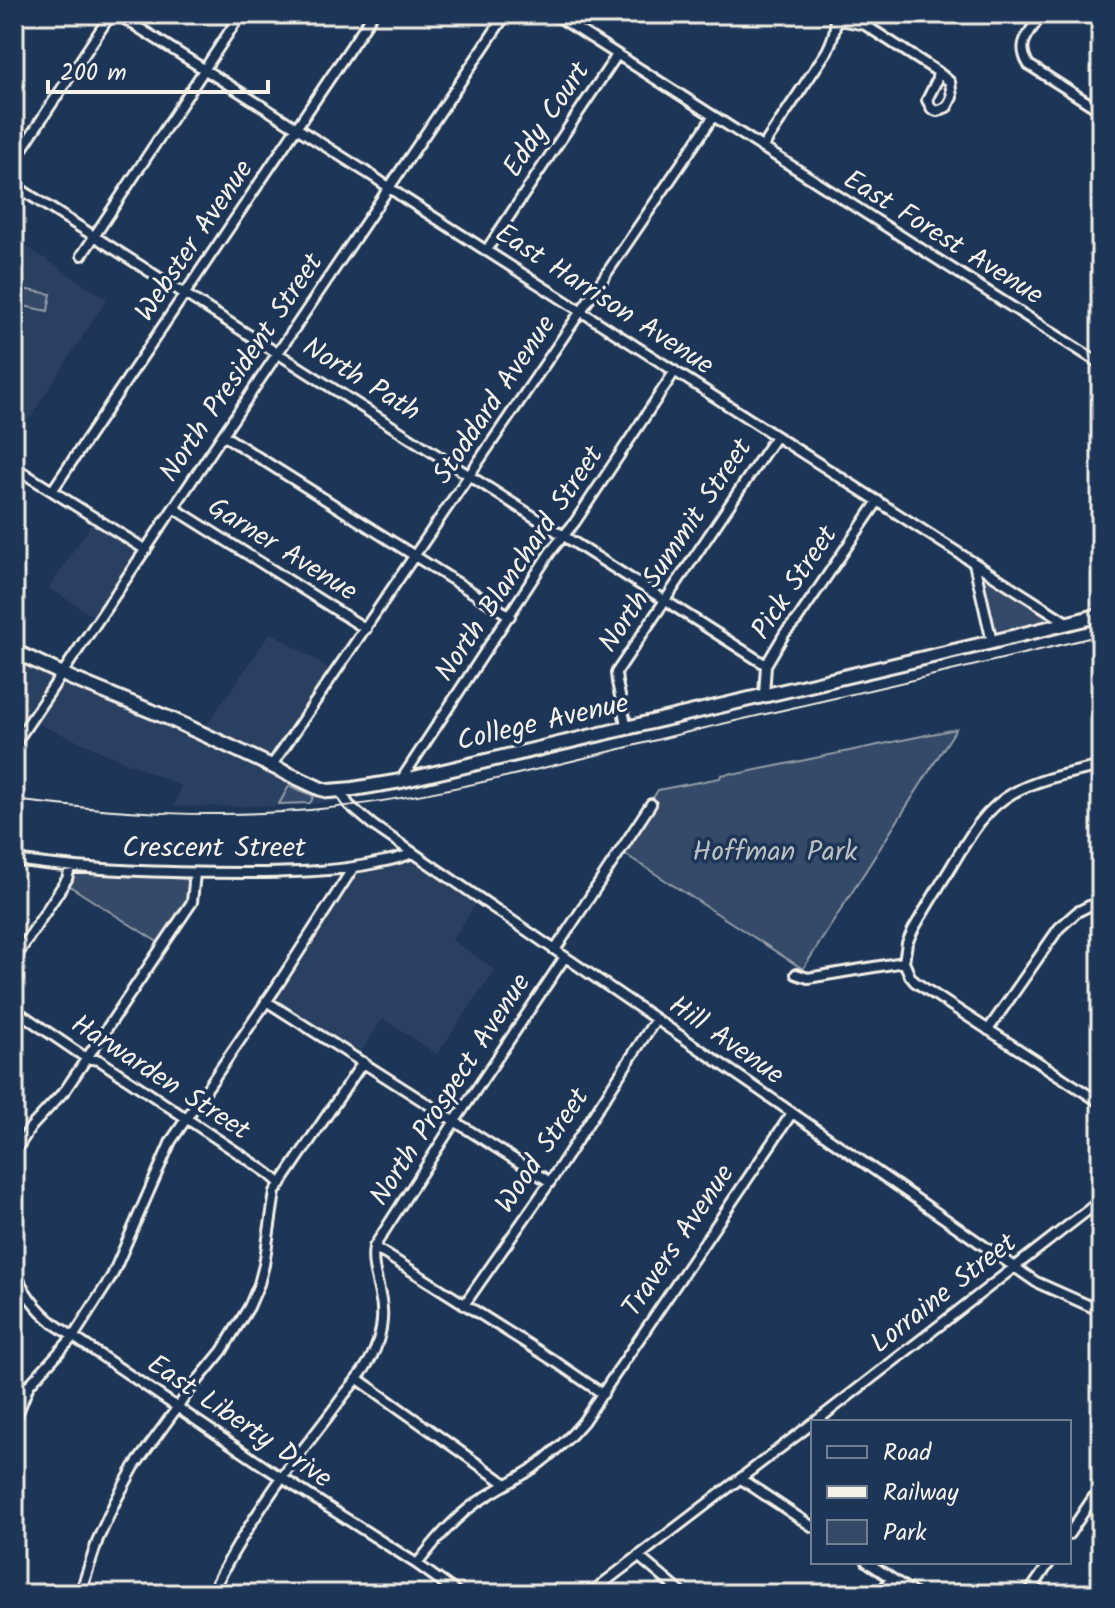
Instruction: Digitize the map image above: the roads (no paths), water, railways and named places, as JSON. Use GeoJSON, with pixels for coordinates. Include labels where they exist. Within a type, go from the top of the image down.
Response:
{"type":"FeatureCollection","features":[{"type":"Feature","properties":{"kind":"street","name":"East Harrison Avenue"},"geometry":{"type":"LineString","coordinates":[[114,14],[296,127],[1068,623]]}},
{"type":"Feature","properties":{"kind":"street"},"geometry":{"type":"LineString","coordinates":[[14,161],[114,14]]}},
{"type":"Feature","properties":{"kind":"street"},"geometry":{"type":"LineString","coordinates":[[82,255],[241,14]]}},
{"type":"Feature","properties":{"kind":"street","name":"Webster Avenue"},"geometry":{"type":"LineString","coordinates":[[52,491],[373,14]]}},
{"type":"Feature","properties":{"kind":"street","name":"North President Street"},"geometry":{"type":"LineString","coordinates":[[14,745],[506,14]]}},
{"type":"Feature","properties":{"kind":"street"},"geometry":{"type":"LineString","coordinates":[[554,14],[762,148],[827,51],[832,40],[834,16],[870,27],[938,72]]}},
{"type":"Feature","properties":{"kind":"street"},"geometry":{"type":"LineString","coordinates":[[1042,14],[1023,44],[1023,55],[1029,65],[1101,111]]}},
{"type":"Feature","properties":{"kind":"street","name":"Eddy Court"},"geometry":{"type":"LineString","coordinates":[[486,251],[617,55]]}},
{"type":"Feature","properties":{"kind":"street","name":"Stoddard Avenue"},"geometry":{"type":"LineString","coordinates":[[272,765],[713,117]]}},
{"type":"Feature","properties":{"kind":"street","name":"East Forest Avenue"},"geometry":{"type":"LineString","coordinates":[[762,148],[1101,364]]}},
{"type":"Feature","properties":{"kind":"street","name":"North Path"},"geometry":{"type":"LineString","coordinates":[[14,185],[766,665]]}},
{"type":"Feature","properties":{"kind":"street","name":"North Blanchard Street"},"geometry":{"type":"LineString","coordinates":[[401,781],[551,551],[575,522],[675,371]]}},
{"type":"Feature","properties":{"kind":"street"},"geometry":{"type":"LineString","coordinates":[[223,435],[510,616]]}},
{"type":"Feature","properties":{"kind":"street","name":"North Summit Street"},"geometry":{"type":"LineString","coordinates":[[627,729],[616,673],[776,436]]}},
{"type":"Feature","properties":{"kind":"street"},"geometry":{"type":"LineString","coordinates":[[14,467],[146,550]]}},
{"type":"Feature","properties":{"kind":"street","name":"Pick Street"},"geometry":{"type":"LineString","coordinates":[[764,695],[766,665],[878,501]]}},
{"type":"Feature","properties":{"kind":"street","name":"Garner Avenue"},"geometry":{"type":"LineString","coordinates":[[174,508],[366,629]]}},
{"type":"Feature","properties":{"kind":"street"},"geometry":{"type":"LineString","coordinates":[[974,563],[992,642]]}},
{"type":"Feature","properties":{"kind":"street","name":"College Avenue"},"geometry":{"type":"LineString","coordinates":[[14,651],[321,789],[339,790],[401,781],[1101,615]]}},
{"type":"Feature","properties":{"kind":"street"},"geometry":{"type":"LineString","coordinates":[[1100,1099],[915,982],[904,962],[913,930],[985,815],[1003,799],[1025,787],[1101,766]]}},
{"type":"Feature","properties":{"kind":"street","name":"Hill Avenue"},"geometry":{"type":"LineString","coordinates":[[339,790],[357,813],[412,853],[1015,1268],[1036,1282],[1101,1311]]}},
{"type":"Feature","properties":{"kind":"street"},"geometry":{"type":"LineString","coordinates":[[555,950],[651,804]]}},
{"type":"Feature","properties":{"kind":"street","name":"Crescent Street"},"geometry":{"type":"LineString","coordinates":[[14,860],[70,868],[195,873],[299,872],[353,868],[400,859],[412,853]]}},
{"type":"Feature","properties":{"kind":"street"},"geometry":{"type":"LineString","coordinates":[[14,960],[67,879],[70,868]]}},
{"type":"Feature","properties":{"kind":"street"},"geometry":{"type":"LineString","coordinates":[[14,1423],[29,1385],[73,1337],[102,1294],[171,1141],[353,868]]}},
{"type":"Feature","properties":{"kind":"street"},"geometry":{"type":"LineString","coordinates":[[14,1153],[31,1127],[66,1089],[192,902],[195,873]]}},
{"type":"Feature","properties":{"kind":"street"},"geometry":{"type":"LineString","coordinates":[[988,1030],[1059,928],[1077,912],[1101,900]]}},
{"type":"Feature","properties":{"kind":"street","name":"North Prospect Avenue"},"geometry":{"type":"LineString","coordinates":[[374,1247],[565,957]]}},
{"type":"Feature","properties":{"kind":"street"},"geometry":{"type":"LineString","coordinates":[[796,974],[808,978],[904,962]]}},
{"type":"Feature","properties":{"kind":"street"},"geometry":{"type":"LineString","coordinates":[[266,1001],[550,1182]]}},
{"type":"Feature","properties":{"kind":"street","name":"Harwarden Street"},"geometry":{"type":"LineString","coordinates":[[14,1009],[86,1058],[99,1060],[281,1184]]}},
{"type":"Feature","properties":{"kind":"street","name":"Wood Street"},"geometry":{"type":"LineString","coordinates":[[464,1305],[550,1182],[656,1019]]}},
{"type":"Feature","properties":{"kind":"street"},"geometry":{"type":"LineString","coordinates":[[80,1594],[93,1551],[115,1502],[146,1449],[222,1351],[244,1317],[256,1292],[267,1251],[275,1192],[363,1062]]}},
{"type":"Feature","properties":{"kind":"street","name":"Travers Avenue"},"geometry":{"type":"LineString","coordinates":[[417,1564],[458,1518],[485,1496],[539,1463],[583,1422],[792,1113]]}},
{"type":"Feature","properties":{"kind":"street","name":"Lorraine Street"},"geometry":{"type":"LineString","coordinates":[[818,1420],[1101,1200]]}},
{"type":"Feature","properties":{"kind":"street"},"geometry":{"type":"LineString","coordinates":[[211,1594],[243,1535],[372,1356],[381,1326],[381,1299],[372,1257],[374,1247],[603,1394]]}},
{"type":"Feature","properties":{"kind":"street","name":"East Liberty Drive"},"geometry":{"type":"LineString","coordinates":[[14,1268],[24,1289],[44,1316],[459,1594]]}},
{"type":"Feature","properties":{"kind":"street"},"geometry":{"type":"LineString","coordinates":[[358,1379],[506,1484]]}},
{"type":"Feature","properties":{"kind":"street"},"geometry":{"type":"LineString","coordinates":[[14,1392],[29,1385]]}},
{"type":"Feature","properties":{"kind":"street","name":"Lorraine Street"},"geometry":{"type":"LineString","coordinates":[[589,1594],[811,1425]]}},
{"type":"Feature","properties":{"kind":"street"},"geometry":{"type":"LineString","coordinates":[[741,1479],[811,1526]]}},
{"type":"Feature","properties":{"kind":"street"},"geometry":{"type":"LineString","coordinates":[[1071,1531],[1101,1486]]}},
{"type":"Feature","properties":{"kind":"street"},"geometry":{"type":"LineString","coordinates":[[638,1556],[683,1594]]}},
{"type":"Feature","properties":{"kind":"street"},"geometry":{"type":"LineString","coordinates":[[870,1564],[915,1594]]}},
{"type":"Feature","properties":{"kind":"street"},"geometry":{"type":"LineString","coordinates":[[1028,1594],[1049,1564]]}},
{"type":"Feature","properties":{"kind":"street"},"geometry":{"type":"LineString","coordinates":[[880,1594],[891,1578]]}},
{"type":"Feature","properties":{"kind":"railway"},"geometry":{"type":"LineString","coordinates":[[14,800],[125,811],[236,814],[310,810],[409,797],[507,777],[1101,635]]}},
{"type":"Feature","properties":{"kind":"park label","name":"Hoffman Park"},"geometry":{"type":"Point","coordinates":[775,852]}}]}
